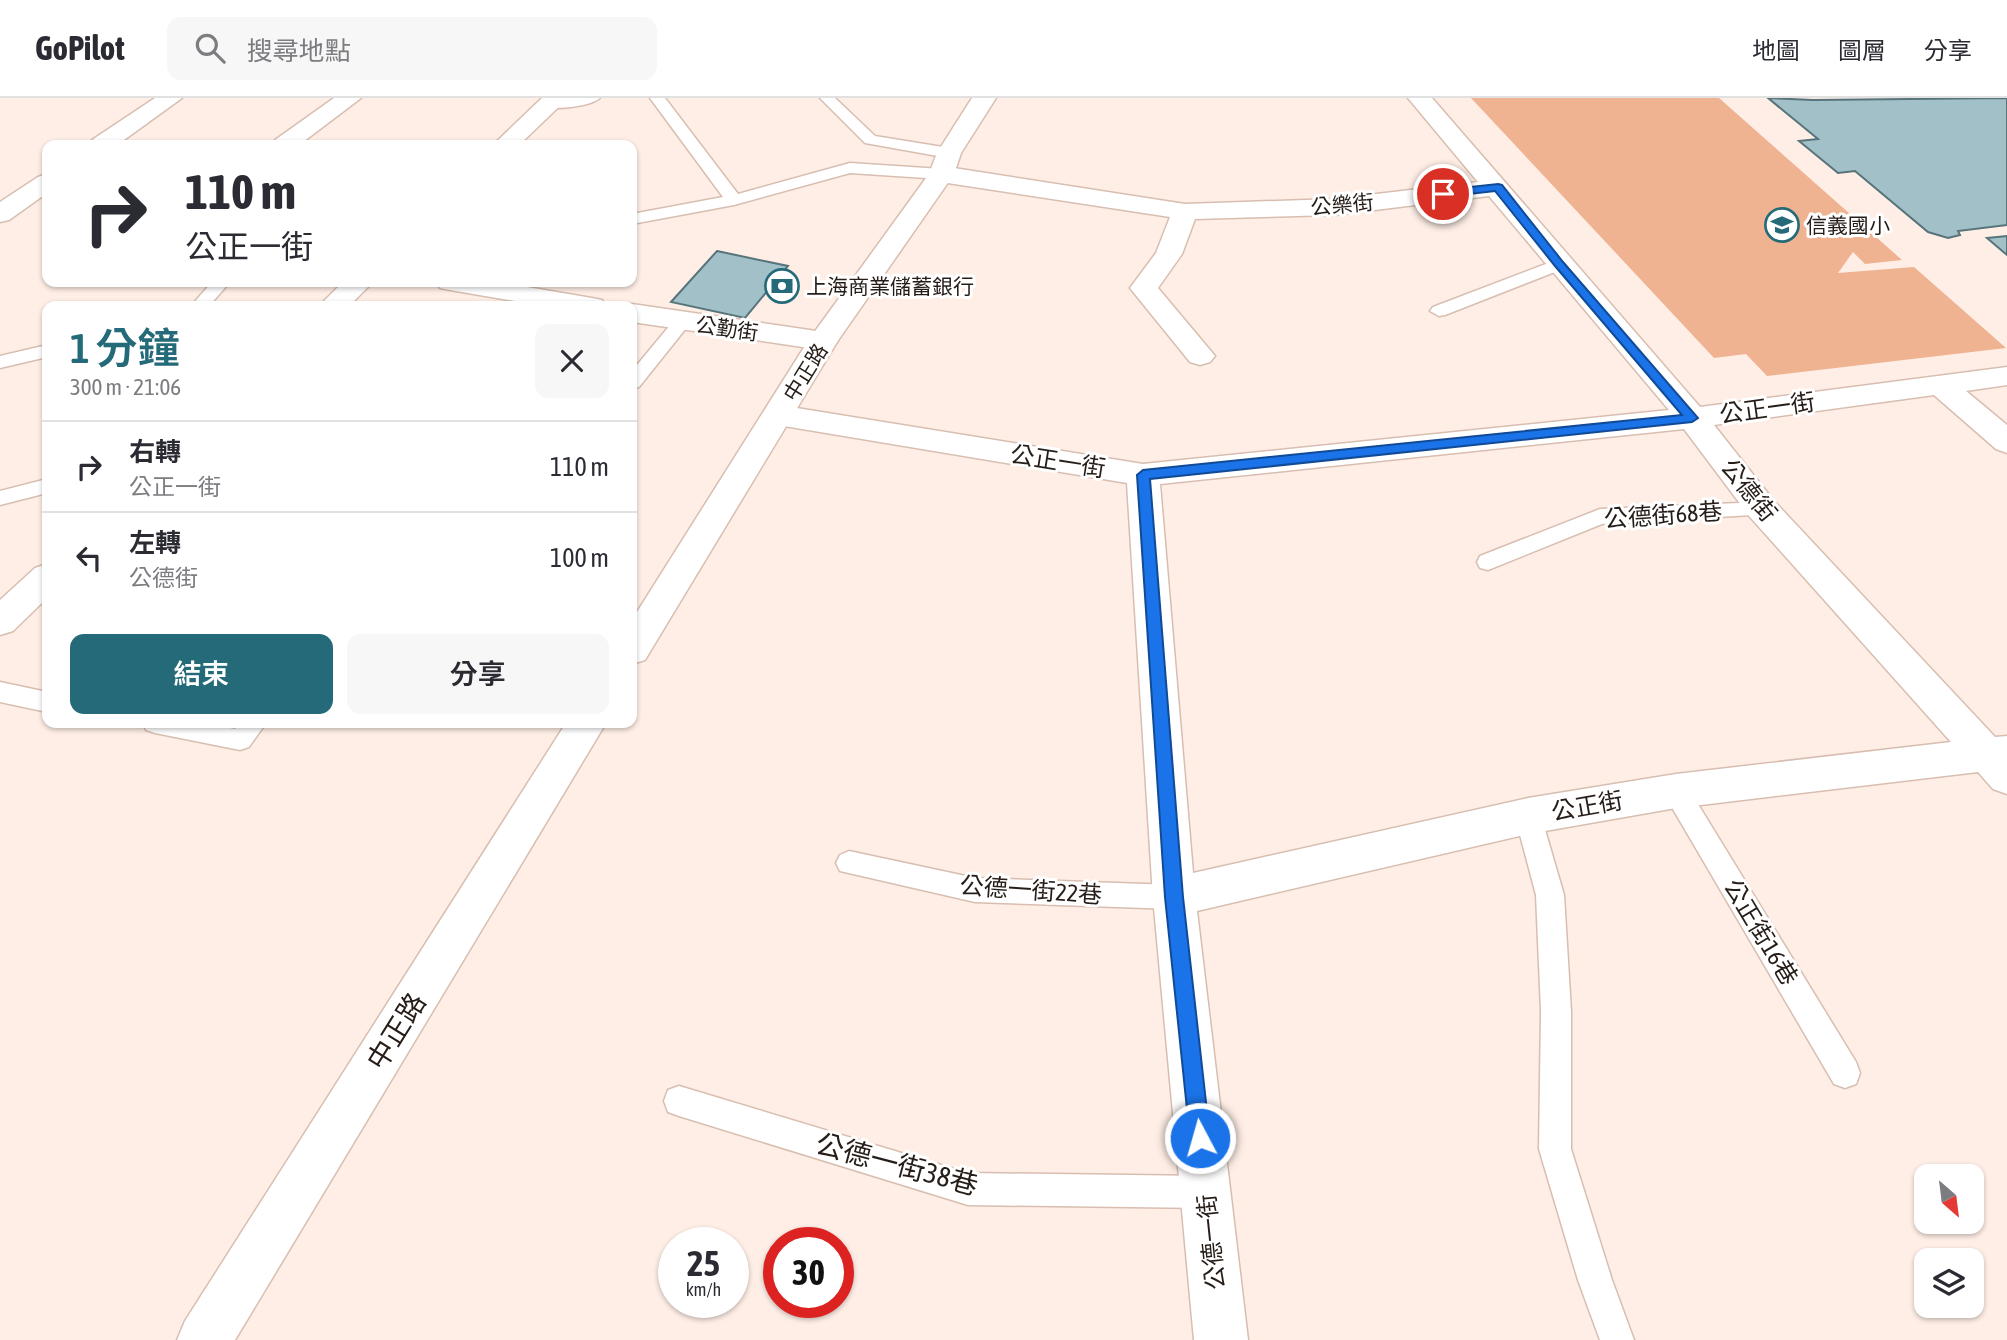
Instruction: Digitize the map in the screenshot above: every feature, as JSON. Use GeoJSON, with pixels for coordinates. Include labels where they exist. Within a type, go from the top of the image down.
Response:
{"type":"FeatureCollection","features":[{"type":"Feature","properties":{"kind":"street"},"geometry":{"type":"LineString","coordinates":[[108,140],[170,98]]}},
{"type":"Feature","properties":{"kind":"street"},"geometry":{"type":"LineString","coordinates":[[291,140],[349,98]]}},
{"type":"Feature","properties":{"kind":"street","name":"中正路"},"geometry":{"type":"LineString","coordinates":[[637,642],[823,341],[945,163],[984,98]]}},
{"type":"Feature","properties":{"kind":"street","name":"公德街"},"geometry":{"type":"LineString","coordinates":[[1420,98],[1692,418],[1762,509],[2001,761]]}},
{"type":"Feature","properties":{"kind":"street"},"geometry":{"type":"LineString","coordinates":[[510,140],[553,101]]}},
{"type":"Feature","properties":{"kind":"street","name":"公樂街"},"geometry":{"type":"LineString","coordinates":[[945,163],[1185,212],[1334,207],[1498,187]]}},
{"type":"Feature","properties":{"kind":"street"},"geometry":{"type":"LineString","coordinates":[[4,209],[42,185]]}},
{"type":"Feature","properties":{"kind":"street"},"geometry":{"type":"LineString","coordinates":[[4,209],[42,213]]}},
{"type":"Feature","properties":{"kind":"street"},"geometry":{"type":"LineString","coordinates":[[1185,212],[1169,254],[1144,288],[1200,356]]}},
{"type":"Feature","properties":{"kind":"street"},"geometry":{"type":"LineString","coordinates":[[338,301],[354,287]]}},
{"type":"Feature","properties":{"kind":"street"},"geometry":{"type":"LineString","coordinates":[[480,287],[562,301]]}},
{"type":"Feature","properties":{"kind":"street","name":"公勤街"},"geometry":{"type":"LineString","coordinates":[[637,314],[823,341]]}},
{"type":"Feature","properties":{"kind":"street","name":"公正一街"},"geometry":{"type":"LineString","coordinates":[[778,415],[1143,475],[1692,418],[2007,376]]}},
{"type":"Feature","properties":{"kind":"street"},"geometry":{"type":"LineString","coordinates":[[1939,384],[2007,442]]}},
{"type":"Feature","properties":{"kind":"street","name":"公德一街"},"geometry":{"type":"LineString","coordinates":[[1143,475],[1174,897],[1221,1340]]}},
{"type":"Feature","properties":{"kind":"street"},"geometry":{"type":"LineString","coordinates":[[0,621],[42,582]]}},
{"type":"Feature","properties":{"kind":"street","name":"中正路"},"geometry":{"type":"LineString","coordinates":[[204,1340],[584,728]]}},
{"type":"Feature","properties":{"kind":"street","name":"公正街"},"geometry":{"type":"LineString","coordinates":[[1174,897],[1528,816],[1676,791],[2001,761]]}},
{"type":"Feature","properties":{"kind":"lane"},"geometry":{"type":"LineString","coordinates":[[553,101],[593,98]]}},
{"type":"Feature","properties":{"kind":"lane"},"geometry":{"type":"LineString","coordinates":[[657,98],[734,200]]}},
{"type":"Feature","properties":{"kind":"lane"},"geometry":{"type":"LineString","coordinates":[[827,98],[870,140],[945,163]]}},
{"type":"Feature","properties":{"kind":"lane"},"geometry":{"type":"LineString","coordinates":[[637,218],[734,200],[850,168],[945,163]]}},
{"type":"Feature","properties":{"kind":"lane"},"geometry":{"type":"LineString","coordinates":[[1439,311],[1559,264]]}},
{"type":"Feature","properties":{"kind":"lane"},"geometry":{"type":"LineString","coordinates":[[204,301],[217,287]]}},
{"type":"Feature","properties":{"kind":"lane"},"geometry":{"type":"LineString","coordinates":[[637,377],[682,322]]}},
{"type":"Feature","properties":{"kind":"lane"},"geometry":{"type":"LineString","coordinates":[[0,362],[42,352]]}},
{"type":"Feature","properties":{"kind":"lane"},"geometry":{"type":"LineString","coordinates":[[0,498],[42,487]]}},
{"type":"Feature","properties":{"kind":"lane","name":"公德街68巷"},"geometry":{"type":"LineString","coordinates":[[1488,562],[1601,517],[1762,509]]}},
{"type":"Feature","properties":{"kind":"lane"},"geometry":{"type":"LineString","coordinates":[[0,692],[42,701]]}},
{"type":"Feature","properties":{"kind":"lane"},"geometry":{"type":"LineString","coordinates":[[180,728],[240,740],[250,728]]}},
{"type":"Feature","properties":{"kind":"lane","name":"公正街16巷"},"geometry":{"type":"LineString","coordinates":[[1676,791],[1845,1073]]}},
{"type":"Feature","properties":{"kind":"lane"},"geometry":{"type":"LineString","coordinates":[[1528,816],[1550,895],[1556,1011],[1555,1149],[1595,1280],[1617,1340]]}},
{"type":"Feature","properties":{"kind":"lane","name":"公德一街22巷"},"geometry":{"type":"LineString","coordinates":[[849,863],[975,890],[1174,897]]}},
{"type":"Feature","properties":{"kind":"lane","name":"公德一街38巷"},"geometry":{"type":"LineString","coordinates":[[679,1101],[968,1189],[1205,1192]]}},
{"type":"Feature","properties":{"kind":"shaded area"},"geometry":{"type":"Polygon","coordinates":[[[1471,98],[1719,98],[1902,260],[1865,264],[1853,252],[1838,273],[1914,267],[2006,348],[1767,376],[1746,354],[1714,358],[1471,98]]]}},
{"type":"Feature","properties":{"kind":"building"},"geometry":{"type":"Polygon","coordinates":[[[1768,98],[2007,98],[2007,225],[1958,231],[1960,235],[1948,238],[1928,232],[1855,171],[1838,173],[1799,141],[1818,139],[1768,98]]]}},
{"type":"Feature","properties":{"kind":"building"},"geometry":{"type":"Polygon","coordinates":[[[2007,236],[2007,255],[1987,238],[2007,236]]]}},
{"type":"Feature","properties":{"kind":"building"},"geometry":{"type":"Polygon","coordinates":[[[717,251],[788,266],[745,318],[671,302],[717,251]]]}},
{"type":"Feature","properties":{"kind":"place","name":"信義國小"},"geometry":{"type":"Point","coordinates":[1782,225]}},
{"type":"Feature","properties":{"kind":"place","name":"上海商業儲蓄銀行"},"geometry":{"type":"Point","coordinates":[782,286]}},
{"type":"Feature","properties":{"kind":"route"},"geometry":{"type":"LineString","coordinates":[[1200,1138],[1174,897],[1143,475],[1692,418],[1559,264],[1498,187],[1443,194]]}}]}
